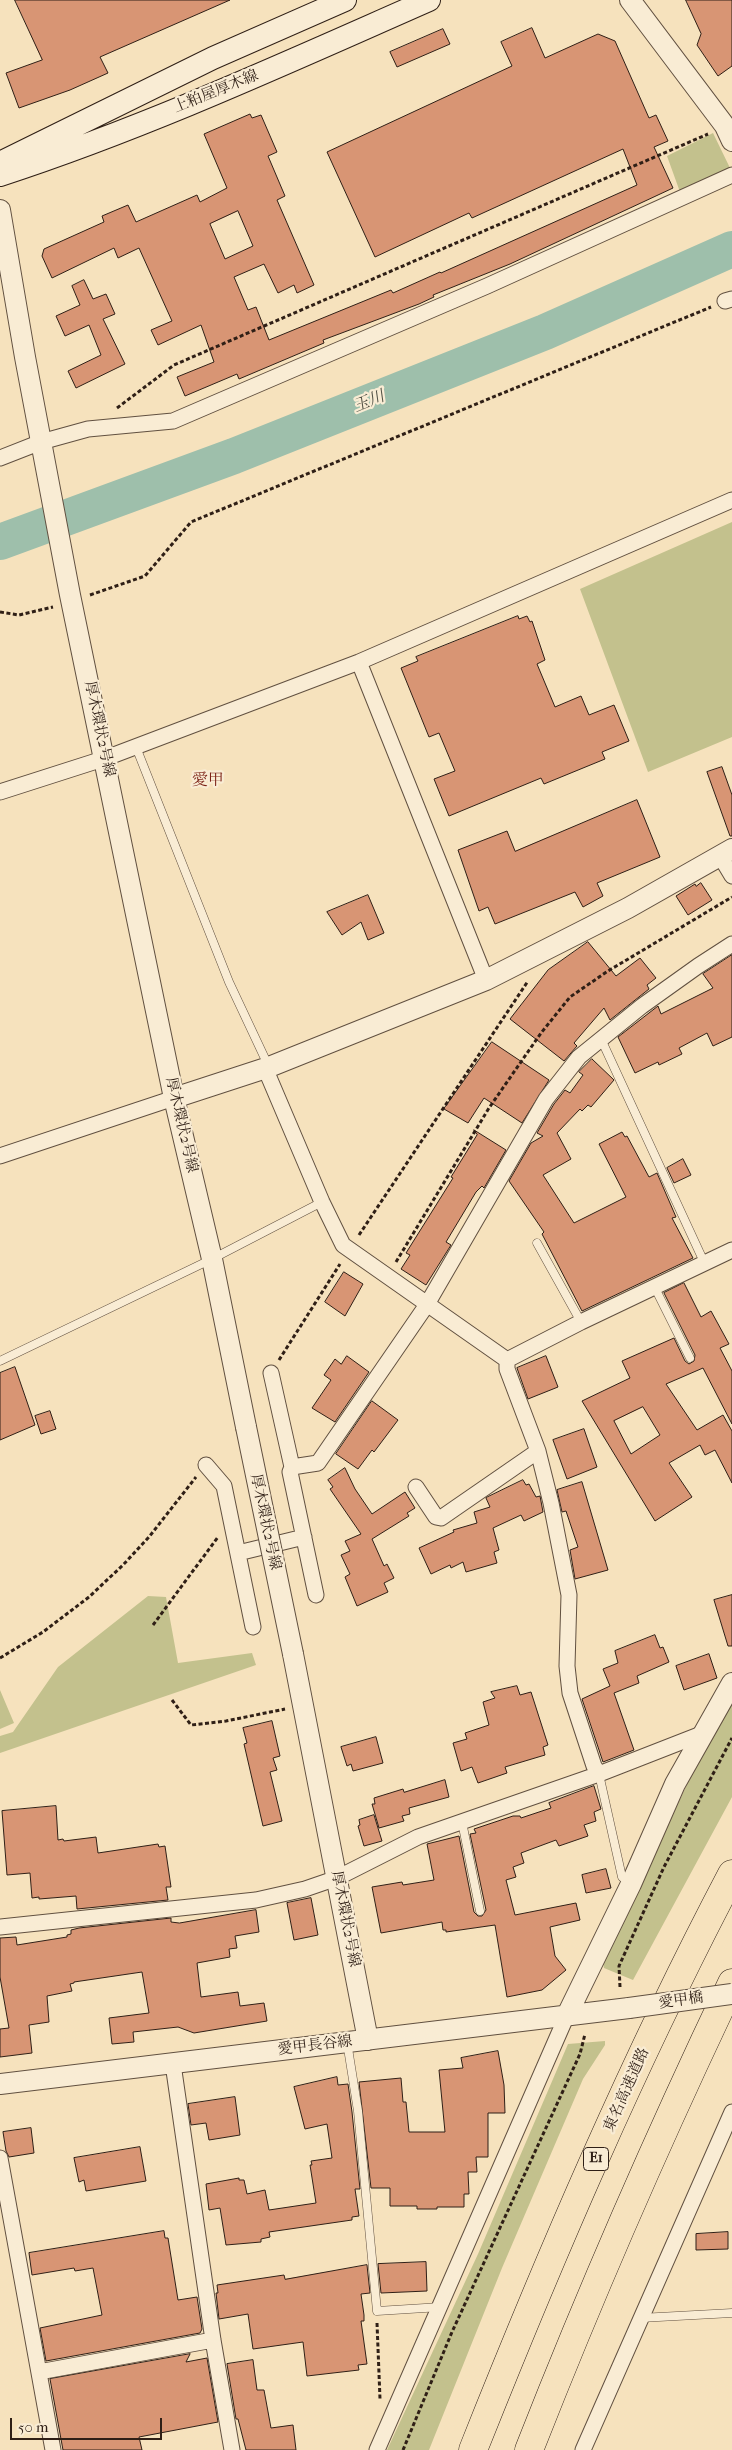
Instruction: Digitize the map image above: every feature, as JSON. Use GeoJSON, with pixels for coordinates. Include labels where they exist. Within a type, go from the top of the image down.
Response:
{"type":"FeatureCollection","features":[{"type":"Feature","properties":{"kind":"highway","name":"東名高速道路"},"geometry":{"type":"LineString","coordinates":[[473,2450],[535,2294],[631,2080],[732,1874]]}},
{"type":"Feature","properties":{"kind":"highway"},"geometry":{"type":"LineString","coordinates":[[529,2450],[577,2329],[684,2083],[732,1983]]}},
{"type":"Feature","properties":{"kind":"main road","name":"上粕屋厚木線"},"geometry":{"type":"LineString","coordinates":[[0,163],[213,58],[345,0]]}},
{"type":"Feature","properties":{"kind":"main road","name":"上粕屋厚木線"},"geometry":{"type":"LineString","coordinates":[[0,175],[40,162],[251,79],[429,0]]}},
{"type":"Feature","properties":{"kind":"street"},"geometry":{"type":"LineString","coordinates":[[630,0],[728,134]]}},
{"type":"Feature","properties":{"kind":"street"},"geometry":{"type":"LineString","coordinates":[[0,458],[42,447],[88,429],[173,421],[487,286],[732,174]]}},
{"type":"Feature","properties":{"kind":"street","name":"厚木環状2号線"},"geometry":{"type":"LineString","coordinates":[[0,210],[71,598],[106,758],[174,1098],[212,1259],[304,1705],[368,2040]]}},
{"type":"Feature","properties":{"kind":"street"},"geometry":{"type":"LineString","coordinates":[[0,792],[106,758],[359,662],[732,500]]}},
{"type":"Feature","properties":{"kind":"street"},"geometry":{"type":"LineString","coordinates":[[359,662],[486,980]]}},
{"type":"Feature","properties":{"kind":"street"},"geometry":{"type":"LineString","coordinates":[[0,1156],[267,1068],[486,980],[628,908],[726,853],[732,876]]}},
{"type":"Feature","properties":{"kind":"street"},"geometry":{"type":"LineString","coordinates":[[292,1467],[318,1463],[426,1306],[546,1099],[579,1057],[601,1038],[698,966],[732,944]]}},
{"type":"Feature","properties":{"kind":"street"},"geometry":{"type":"LineString","coordinates":[[267,1068],[322,1202],[342,1245],[426,1306],[507,1360]]}},
{"type":"Feature","properties":{"kind":"street"},"geometry":{"type":"LineString","coordinates":[[507,1360],[654,1286],[732,1250]]}},
{"type":"Feature","properties":{"kind":"street"},"geometry":{"type":"LineString","coordinates":[[507,1360],[507,1369],[538,1451],[551,1502],[569,1595],[567,1666],[570,1693],[594,1766],[599,1774]]}},
{"type":"Feature","properties":{"kind":"street"},"geometry":{"type":"LineString","coordinates":[[271,1373],[292,1467],[290,1472],[316,1595]]}},
{"type":"Feature","properties":{"kind":"street"},"geometry":{"type":"LineString","coordinates":[[416,1487],[436,1517],[441,1518],[538,1451]]}},
{"type":"Feature","properties":{"kind":"street"},"geometry":{"type":"LineString","coordinates":[[206,1465],[224,1486],[252,1628]]}},
{"type":"Feature","properties":{"kind":"street"},"geometry":{"type":"LineString","coordinates":[[238,1553],[304,1536]]}},
{"type":"Feature","properties":{"kind":"street"},"geometry":{"type":"LineString","coordinates":[[377,2450],[567,2015],[631,1884],[674,1784],[732,1683]]}},
{"type":"Feature","properties":{"kind":"street"},"geometry":{"type":"LineString","coordinates":[[1,1924],[77,1921],[256,1900],[305,1889],[337,1878],[418,1837],[599,1774],[704,1734]]}},
{"type":"Feature","properties":{"kind":"street","name":"愛甲橋"},"geometry":{"type":"LineString","coordinates":[[630,2008],[732,1994]]}},
{"type":"Feature","properties":{"kind":"street","name":"愛甲長谷線"},"geometry":{"type":"LineString","coordinates":[[0,2084],[630,2008]]}},
{"type":"Feature","properties":{"kind":"street"},"geometry":{"type":"LineString","coordinates":[[173,2064],[213,2340],[232,2450]]}},
{"type":"Feature","properties":{"kind":"street"},"geometry":{"type":"LineString","coordinates":[[583,2450],[732,2112]]}},
{"type":"Feature","properties":{"kind":"street"},"geometry":{"type":"LineString","coordinates":[[0,2158],[53,2450]]}},
{"type":"Feature","properties":{"kind":"street"},"geometry":{"type":"LineString","coordinates":[[39,2372],[213,2340]]}},
{"type":"Feature","properties":{"kind":"lane"},"geometry":{"type":"LineString","coordinates":[[136,747],[229,982],[267,1068]]}},
{"type":"Feature","properties":{"kind":"lane"},"geometry":{"type":"LineString","coordinates":[[601,1038],[704,1262]]}},
{"type":"Feature","properties":{"kind":"lane"},"geometry":{"type":"LineString","coordinates":[[0,1361],[212,1259],[322,1202]]}},
{"type":"Feature","properties":{"kind":"lane"},"geometry":{"type":"LineString","coordinates":[[537,1243],[581,1322]]}},
{"type":"Feature","properties":{"kind":"lane"},"geometry":{"type":"LineString","coordinates":[[654,1286],[690,1358]]}},
{"type":"Feature","properties":{"kind":"lane"},"geometry":{"type":"LineString","coordinates":[[599,1774],[622,1877],[631,1884]]}},
{"type":"Feature","properties":{"kind":"lane"},"geometry":{"type":"LineString","coordinates":[[462,1822],[480,1911]]}},
{"type":"Feature","properties":{"kind":"lane"},"geometry":{"type":"LineString","coordinates":[[347,2042],[358,2111],[376,2311],[441,2307]]}},
{"type":"Feature","properties":{"kind":"lane"},"geometry":{"type":"LineString","coordinates":[[640,2318],[732,2313]]}},
{"type":"Feature","properties":{"kind":"path"},"geometry":{"type":"LineString","coordinates":[[88,429],[174,365],[661,156],[728,134]]}},
{"type":"Feature","properties":{"kind":"path"},"geometry":{"type":"LineString","coordinates":[[0,612],[19,615],[145,576],[191,522],[729,300]]}},
{"type":"Feature","properties":{"kind":"path"},"geometry":{"type":"LineString","coordinates":[[393,1267],[489,1108],[541,1034],[570,997],[608,971],[732,898]]}},
{"type":"Feature","properties":{"kind":"path"},"geometry":{"type":"LineString","coordinates":[[271,1373],[349,1250],[526,986],[541,952]]}},
{"type":"Feature","properties":{"kind":"path"},"geometry":{"type":"LineString","coordinates":[[0,1658],[43,1632],[89,1597],[124,1565],[206,1465]]}},
{"type":"Feature","properties":{"kind":"path"},"geometry":{"type":"LineString","coordinates":[[153,1625],[231,1518]]}},
{"type":"Feature","properties":{"kind":"path"},"geometry":{"type":"LineString","coordinates":[[172,1700],[191,1725],[226,1721],[304,1705]]}},
{"type":"Feature","properties":{"kind":"path"},"geometry":{"type":"LineString","coordinates":[[620,1987],[619,1966],[664,1867],[732,1738]]}},
{"type":"Feature","properties":{"kind":"path"},"geometry":{"type":"LineString","coordinates":[[403,2450],[452,2332],[580,2054],[586,2031]]}},
{"type":"Feature","properties":{"kind":"path"},"geometry":{"type":"LineString","coordinates":[[376,2311],[380,2400]]}},
{"type":"Feature","properties":{"kind":"shaded area"},"geometry":{"type":"Polygon","coordinates":[[[713,133],[730,168],[680,192],[667,156],[713,133]]]}},
{"type":"Feature","properties":{"kind":"shaded area"},"geometry":{"type":"Polygon","coordinates":[[[732,522],[732,737],[648,772],[580,589],[732,522]]]}},
{"type":"Feature","properties":{"kind":"shaded area"},"geometry":{"type":"Polygon","coordinates":[[[148,1596],[166,1597],[178,1663],[252,1653],[256,1665],[0,1753],[0,1736],[13,1732],[58,1667],[148,1596]]]}},
{"type":"Feature","properties":{"kind":"shaded area"},"geometry":{"type":"Polygon","coordinates":[[[0,1690],[14,1723],[0,1729],[0,1690]]]}},
{"type":"Feature","properties":{"kind":"shaded area"},"geometry":{"type":"Polygon","coordinates":[[[732,1702],[732,1797],[633,1980],[604,1968],[603,1963],[691,1776],[732,1702]]]}},
{"type":"Feature","properties":{"kind":"shaded area"},"geometry":{"type":"Polygon","coordinates":[[[605,2041],[605,2045],[583,2079],[502,2268],[429,2450],[387,2450],[478,2254],[568,2044],[605,2041]]]}},
{"type":"Feature","properties":{"kind":"building"},"geometry":{"type":"Polygon","coordinates":[[[15,0],[230,0],[100,57],[108,73],[70,90],[19,108],[6,73],[42,60],[15,0]]]}},
{"type":"Feature","properties":{"kind":"building"},"geometry":{"type":"Polygon","coordinates":[[[686,0],[732,0],[732,66],[718,76],[697,45],[701,34],[686,0]]]}},
{"type":"Feature","properties":{"kind":"building"},"geometry":{"type":"Polygon","coordinates":[[[532,28],[545,58],[598,34],[615,41],[649,118],[656,115],[668,141],[654,147],[673,188],[510,264],[433,295],[434,297],[419,304],[323,340],[324,343],[239,379],[237,374],[185,396],[177,377],[214,362],[201,325],[158,345],[151,330],[172,321],[139,248],[118,258],[114,248],[52,278],[42,256],[44,249],[104,222],[102,216],[128,205],[136,222],[197,195],[200,202],[227,188],[204,134],[250,114],[252,118],[261,115],[277,152],[268,156],[285,196],[277,200],[314,285],[297,293],[294,285],[278,293],[264,264],[234,277],[248,310],[256,307],[269,340],[391,290],[393,293],[441,273],[637,185],[623,149],[472,218],[469,213],[375,257],[327,152],[512,66],[501,42],[532,28]],[[238,211],[210,224],[225,259],[253,246],[238,211]]]}},
{"type":"Feature","properties":{"kind":"building"},"geometry":{"type":"Polygon","coordinates":[[[443,29],[450,44],[397,67],[390,52],[443,29]]]}},
{"type":"Feature","properties":{"kind":"building"},"geometry":{"type":"Polygon","coordinates":[[[84,280],[93,299],[106,294],[115,314],[103,319],[125,364],[76,388],[68,371],[101,355],[89,325],[65,336],[56,316],[80,305],[72,286],[84,280]]]}},
{"type":"Feature","properties":{"kind":"building"},"geometry":{"type":"Polygon","coordinates":[[[518,616],[519,619],[527,616],[530,622],[532,621],[545,660],[537,664],[555,707],[581,696],[589,715],[614,705],[629,741],[602,752],[605,759],[544,784],[541,778],[449,816],[434,779],[455,771],[439,733],[429,737],[401,668],[418,661],[416,657],[518,616]]]}},
{"type":"Feature","properties":{"kind":"building"},"geometry":{"type":"Polygon","coordinates":[[[722,767],[732,795],[732,836],[730,836],[707,772],[722,767]]]}},
{"type":"Feature","properties":{"kind":"building"},"geometry":{"type":"Polygon","coordinates":[[[637,800],[660,857],[597,883],[603,896],[583,907],[575,892],[495,924],[488,907],[479,911],[458,850],[507,831],[515,851],[637,800]]]}},
{"type":"Feature","properties":{"kind":"building"},"geometry":{"type":"Polygon","coordinates":[[[701,883],[712,900],[688,915],[676,896],[695,884],[696,886],[701,883]]]}},
{"type":"Feature","properties":{"kind":"building"},"geometry":{"type":"Polygon","coordinates":[[[368,895],[384,933],[368,940],[361,922],[342,935],[327,912],[368,895]]]}},
{"type":"Feature","properties":{"kind":"building"},"geometry":{"type":"Polygon","coordinates":[[[588,942],[616,976],[640,958],[656,978],[647,985],[649,989],[610,1020],[604,1008],[574,1043],[577,1046],[564,1061],[510,1019],[548,970],[588,942]]]}},
{"type":"Feature","properties":{"kind":"building"},"geometry":{"type":"Polygon","coordinates":[[[732,955],[732,1037],[713,1046],[707,1033],[679,1048],[682,1054],[659,1065],[658,1062],[635,1073],[618,1037],[658,1006],[661,1014],[713,988],[703,974],[732,955]]]}},
{"type":"Feature","properties":{"kind":"building"},"geometry":{"type":"Polygon","coordinates":[[[492,1042],[549,1080],[522,1123],[484,1098],[468,1123],[444,1109],[492,1042]]]}},
{"type":"Feature","properties":{"kind":"building"},"geometry":{"type":"Polygon","coordinates":[[[592,1059],[614,1080],[591,1107],[588,1105],[582,1111],[580,1109],[557,1133],[571,1159],[543,1175],[574,1223],[626,1197],[599,1144],[622,1132],[625,1137],[627,1136],[649,1177],[657,1173],[676,1217],[672,1218],[693,1258],[582,1311],[542,1234],[544,1232],[509,1181],[531,1143],[543,1136],[537,1133],[554,1104],[565,1090],[570,1093],[583,1075],[579,1072],[592,1059]]]}},
{"type":"Feature","properties":{"kind":"building"},"geometry":{"type":"Polygon","coordinates":[[[474,1130],[506,1150],[484,1188],[482,1186],[476,1192],[446,1242],[451,1245],[426,1285],[401,1269],[410,1255],[406,1253],[453,1178],[451,1177],[477,1135],[474,1130]]]}},
{"type":"Feature","properties":{"kind":"building"},"geometry":{"type":"Polygon","coordinates":[[[683,1159],[691,1175],[674,1183],[667,1168],[683,1159]]]}},
{"type":"Feature","properties":{"kind":"building"},"geometry":{"type":"Polygon","coordinates":[[[344,1272],[363,1284],[345,1316],[325,1302],[344,1272]]]}},
{"type":"Feature","properties":{"kind":"building"},"geometry":{"type":"Polygon","coordinates":[[[684,1283],[701,1317],[711,1311],[729,1344],[720,1348],[732,1371],[732,1424],[703,1368],[666,1384],[697,1430],[723,1415],[732,1431],[732,1483],[715,1450],[705,1455],[700,1445],[669,1463],[692,1497],[655,1521],[582,1401],[630,1378],[622,1361],[674,1338],[685,1361],[689,1364],[694,1361],[695,1355],[664,1293],[684,1283]],[[643,1407],[614,1421],[631,1454],[660,1435],[643,1407]]]}},
{"type":"Feature","properties":{"kind":"building"},"geometry":{"type":"Polygon","coordinates":[[[347,1356],[369,1372],[335,1422],[312,1408],[331,1380],[324,1375],[335,1359],[341,1364],[347,1356]]]}},
{"type":"Feature","properties":{"kind":"building"},"geometry":{"type":"Polygon","coordinates":[[[546,1356],[558,1387],[528,1399],[517,1368],[546,1356]]]}},
{"type":"Feature","properties":{"kind":"building"},"geometry":{"type":"Polygon","coordinates":[[[15,1367],[35,1425],[0,1440],[0,1373],[15,1367]]]}},
{"type":"Feature","properties":{"kind":"building"},"geometry":{"type":"Polygon","coordinates":[[[372,1401],[398,1420],[374,1452],[372,1450],[358,1469],[336,1454],[372,1401]]]}},
{"type":"Feature","properties":{"kind":"building"},"geometry":{"type":"Polygon","coordinates":[[[50,1411],[56,1429],[41,1434],[35,1416],[50,1411]]]}},
{"type":"Feature","properties":{"kind":"building"},"geometry":{"type":"Polygon","coordinates":[[[584,1429],[597,1467],[567,1479],[553,1440],[584,1429]]]}},
{"type":"Feature","properties":{"kind":"building"},"geometry":{"type":"Polygon","coordinates":[[[345,1468],[355,1489],[372,1514],[405,1492],[415,1508],[407,1513],[409,1516],[372,1539],[384,1566],[387,1564],[394,1578],[384,1583],[388,1592],[357,1606],[345,1577],[350,1574],[341,1555],[350,1551],[345,1541],[361,1534],[330,1489],[333,1487],[328,1480],[345,1468]]]}},
{"type":"Feature","properties":{"kind":"building"},"geometry":{"type":"Polygon","coordinates":[[[523,1480],[526,1485],[529,1484],[536,1497],[540,1496],[543,1512],[524,1521],[521,1515],[493,1528],[499,1550],[494,1552],[497,1563],[466,1572],[463,1562],[451,1568],[450,1565],[431,1574],[419,1548],[454,1532],[453,1530],[477,1523],[474,1512],[490,1507],[486,1498],[523,1480]]]}},
{"type":"Feature","properties":{"kind":"building"},"geometry":{"type":"Polygon","coordinates":[[[582,1482],[608,1570],[575,1579],[570,1550],[578,1547],[566,1511],[562,1512],[557,1490],[582,1482]]]}},
{"type":"Feature","properties":{"kind":"building"},"geometry":{"type":"Polygon","coordinates":[[[732,1595],[732,1646],[728,1646],[714,1600],[732,1595]]]}},
{"type":"Feature","properties":{"kind":"building"},"geometry":{"type":"Polygon","coordinates":[[[655,1635],[660,1648],[663,1647],[669,1662],[637,1676],[639,1683],[614,1693],[634,1750],[603,1762],[582,1699],[610,1686],[603,1669],[618,1663],[615,1651],[655,1635]]]}},
{"type":"Feature","properties":{"kind":"building"},"geometry":{"type":"Polygon","coordinates":[[[709,1654],[717,1678],[684,1690],[676,1666],[709,1654]]]}},
{"type":"Feature","properties":{"kind":"building"},"geometry":{"type":"Polygon","coordinates":[[[517,1686],[520,1695],[531,1692],[548,1745],[543,1747],[545,1755],[505,1767],[507,1773],[478,1783],[472,1767],[461,1771],[453,1743],[467,1739],[465,1733],[489,1725],[483,1702],[495,1698],[491,1692],[517,1686]]]}},
{"type":"Feature","properties":{"kind":"building"},"geometry":{"type":"Polygon","coordinates":[[[272,1721],[280,1756],[273,1758],[277,1770],[270,1772],[282,1821],[263,1826],[244,1744],[247,1743],[243,1728],[272,1721]]]}},
{"type":"Feature","properties":{"kind":"building"},"geometry":{"type":"Polygon","coordinates":[[[376,1737],[383,1763],[353,1771],[351,1764],[347,1766],[341,1747],[376,1737]]]}},
{"type":"Feature","properties":{"kind":"building"},"geometry":{"type":"Polygon","coordinates":[[[445,1780],[449,1797],[409,1808],[410,1814],[402,1816],[404,1821],[379,1828],[372,1804],[375,1804],[374,1798],[403,1789],[404,1792],[445,1780]]]}},
{"type":"Feature","properties":{"kind":"building"},"geometry":{"type":"Polygon","coordinates":[[[594,1786],[601,1809],[594,1812],[596,1821],[584,1825],[588,1836],[559,1846],[556,1840],[521,1853],[524,1863],[513,1867],[516,1877],[506,1880],[515,1915],[576,1903],[580,1920],[550,1927],[555,1956],[566,1970],[542,1990],[507,1997],[495,1925],[446,1932],[446,1930],[443,1930],[442,1922],[381,1933],[372,1887],[402,1882],[403,1885],[434,1880],[427,1844],[459,1836],[474,1912],[478,1916],[482,1916],[486,1910],[470,1834],[476,1833],[474,1829],[513,1816],[520,1816],[521,1818],[551,1808],[549,1803],[594,1786]]]}},
{"type":"Feature","properties":{"kind":"building"},"geometry":{"type":"Polygon","coordinates":[[[56,1806],[58,1840],[96,1837],[98,1853],[158,1844],[159,1847],[165,1846],[171,1887],[166,1887],[168,1900],[77,1909],[76,1896],[32,1898],[30,1873],[7,1875],[2,1811],[56,1806]]]}},
{"type":"Feature","properties":{"kind":"building"},"geometry":{"type":"Polygon","coordinates":[[[374,1815],[382,1841],[364,1846],[358,1826],[360,1825],[359,1820],[374,1815]]]}},
{"type":"Feature","properties":{"kind":"building"},"geometry":{"type":"Polygon","coordinates":[[[606,1869],[611,1888],[586,1893],[582,1875],[606,1869]]]}},
{"type":"Feature","properties":{"kind":"building"},"geometry":{"type":"Polygon","coordinates":[[[311,1898],[318,1935],[294,1940],[287,1903],[311,1898]]]}},
{"type":"Feature","properties":{"kind":"building"},"geometry":{"type":"Polygon","coordinates":[[[256,1910],[259,1932],[235,1936],[237,1948],[229,1949],[230,1957],[197,1963],[201,1997],[238,1992],[240,2006],[264,2003],[267,2021],[194,2033],[178,2027],[133,2032],[134,2042],[112,2044],[109,2018],[149,2013],[142,1972],[74,1982],[70,1984],[72,1991],[47,1996],[49,2022],[29,2025],[32,2053],[0,2057],[0,2029],[9,2028],[0,1977],[0,1938],[16,1937],[17,1945],[67,1937],[67,1935],[71,1934],[71,1930],[79,1928],[171,1918],[171,1922],[179,1923],[256,1910]]]}},
{"type":"Feature","properties":{"kind":"building"},"geometry":{"type":"Polygon","coordinates":[[[498,2051],[504,2085],[505,2113],[488,2113],[488,2157],[476,2157],[477,2172],[468,2172],[469,2194],[464,2194],[464,2207],[417,2209],[417,2206],[390,2206],[390,2188],[371,2188],[359,2082],[401,2078],[403,2102],[406,2102],[409,2132],[445,2132],[439,2070],[463,2068],[461,2058],[498,2051]]]}},
{"type":"Feature","properties":{"kind":"building"},"geometry":{"type":"Polygon","coordinates":[[[337,2077],[338,2085],[348,2084],[360,2189],[355,2189],[359,2216],[352,2217],[352,2220],[269,2232],[270,2237],[261,2239],[261,2242],[226,2245],[220,2208],[209,2210],[206,2184],[239,2178],[239,2180],[244,2180],[247,2194],[265,2190],[269,2210],[316,2203],[310,2165],[312,2165],[311,2161],[332,2158],[327,2124],[305,2129],[294,2087],[337,2077]]]}},
{"type":"Feature","properties":{"kind":"building"},"geometry":{"type":"Polygon","coordinates":[[[235,2097],[240,2135],[209,2140],[206,2123],[191,2125],[188,2104],[235,2097]]]}},
{"type":"Feature","properties":{"kind":"building"},"geometry":{"type":"Polygon","coordinates":[[[31,2128],[34,2153],[9,2157],[6,2151],[3,2132],[31,2128]]]}},
{"type":"Feature","properties":{"kind":"building"},"geometry":{"type":"Polygon","coordinates":[[[140,2147],[146,2181],[86,2191],[84,2180],[79,2182],[74,2158],[140,2147]]]}},
{"type":"Feature","properties":{"kind":"building"},"geometry":{"type":"Polygon","coordinates":[[[164,2231],[165,2238],[168,2238],[178,2300],[197,2297],[202,2329],[200,2333],[46,2361],[40,2328],[102,2315],[93,2268],[75,2271],[74,2268],[32,2275],[29,2253],[164,2231]]]}},
{"type":"Feature","properties":{"kind":"building"},"geometry":{"type":"Polygon","coordinates":[[[728,2232],[728,2249],[696,2250],[696,2234],[728,2232]]]}},
{"type":"Feature","properties":{"kind":"building"},"geometry":{"type":"Polygon","coordinates":[[[426,2262],[427,2291],[381,2293],[378,2264],[426,2262]]]}},
{"type":"Feature","properties":{"kind":"building"},"geometry":{"type":"Polygon","coordinates":[[[367,2265],[370,2293],[361,2294],[364,2321],[361,2321],[367,2364],[358,2365],[359,2370],[307,2376],[303,2342],[253,2349],[248,2314],[219,2319],[217,2285],[284,2275],[285,2279],[367,2265]]]}},
{"type":"Feature","properties":{"kind":"building"},"geometry":{"type":"Polygon","coordinates":[[[190,2354],[186,2362],[207,2358],[218,2422],[139,2437],[142,2450],[63,2450],[50,2379],[190,2354]]]}},
{"type":"Feature","properties":{"kind":"building"},"geometry":{"type":"Polygon","coordinates":[[[253,2360],[257,2390],[264,2390],[271,2428],[293,2425],[296,2450],[246,2450],[238,2419],[236,2419],[227,2364],[253,2360]]]}},
{"type":"Feature","properties":{"kind":"waterway","name":"玉川"},"geometry":{"type":"LineString","coordinates":[[0,542],[234,456],[545,332],[732,249]]}},
{"type":"Feature","properties":{"kind":"district","name":"愛甲"},"geometry":{"type":"Point","coordinates":[208,781]}}]}
